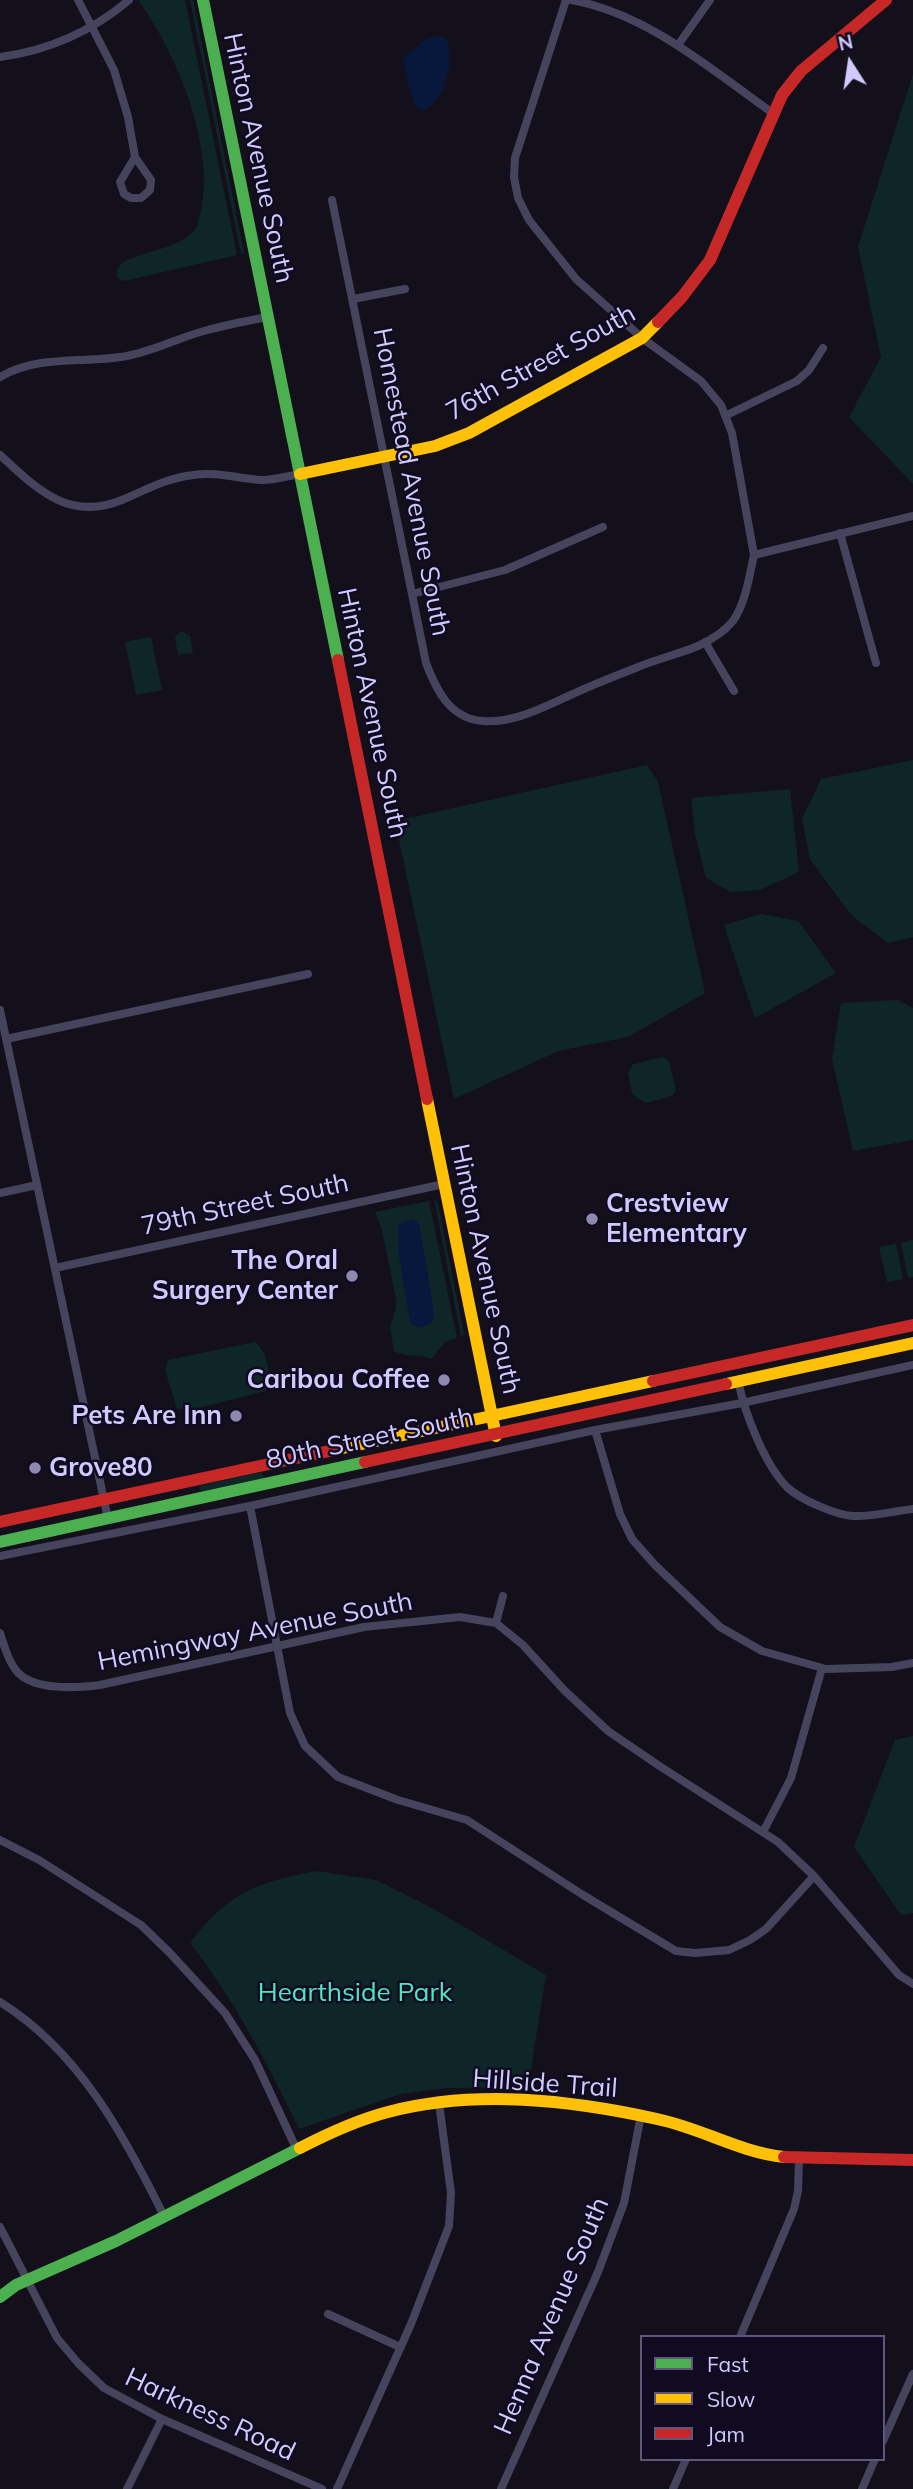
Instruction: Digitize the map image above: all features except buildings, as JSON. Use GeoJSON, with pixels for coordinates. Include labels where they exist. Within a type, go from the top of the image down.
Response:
{"type":"FeatureCollection","features":[{"type":"Feature","properties":{"kind":"main road","name":"Hinton Avenue South"},"geometry":{"type":"LineString","coordinates":[[203,0],[496,1436]]}},
{"type":"Feature","properties":{"kind":"main road","name":"76th Street South"},"geometry":{"type":"LineString","coordinates":[[300,474],[435,446],[468,433],[642,338],[682,297],[709,260],[782,95],[801,71],[886,0]]}},
{"type":"Feature","properties":{"kind":"main road","name":"80th Street South"},"geometry":{"type":"LineString","coordinates":[[0,1522],[913,1325]]}},
{"type":"Feature","properties":{"kind":"main road","name":"80th Street South"},"geometry":{"type":"LineString","coordinates":[[0,1542],[913,1343]]}},
{"type":"Feature","properties":{"kind":"main road","name":"Hillside Trail"},"geometry":{"type":"LineString","coordinates":[[0,2297],[27,2280],[164,2217],[339,2128],[388,2112],[439,2103],[508,2099],[641,2115],[699,2131],[751,2152],[799,2158],[913,2160]]}},
{"type":"Feature","properties":{"kind":"street"},"geometry":{"type":"LineString","coordinates":[[78,0],[106,53],[119,85],[135,157],[152,184],[146,195],[134,199],[124,194],[120,182],[135,157]]}},
{"type":"Feature","properties":{"kind":"street"},"geometry":{"type":"LineString","coordinates":[[0,57],[50,45],[92,26],[129,0]]}},
{"type":"Feature","properties":{"kind":"street"},"geometry":{"type":"LineString","coordinates":[[774,114],[678,45],[615,13],[568,0],[516,158],[513,177],[518,198],[529,220],[576,279],[642,338],[701,380],[714,394],[727,415],[734,443],[754,555],[913,516]]}},
{"type":"Feature","properties":{"kind":"street"},"geometry":{"type":"LineString","coordinates":[[678,45],[710,0]]}},
{"type":"Feature","properties":{"kind":"street","name":"Homestead Avenue South"},"geometry":{"type":"LineString","coordinates":[[332,200],[426,663],[436,689],[455,710],[481,721],[508,718],[548,707],[570,695],[705,642],[720,634],[733,620],[746,596],[754,555]]}},
{"type":"Feature","properties":{"kind":"street"},"geometry":{"type":"LineString","coordinates":[[353,299],[404,289]]}},
{"type":"Feature","properties":{"kind":"street"},"geometry":{"type":"LineString","coordinates":[[0,377],[40,363],[98,361],[130,356],[204,331],[268,317]]}},
{"type":"Feature","properties":{"kind":"street"},"geometry":{"type":"LineString","coordinates":[[727,415],[797,381],[809,370],[823,348]]}},
{"type":"Feature","properties":{"kind":"street"},"geometry":{"type":"LineString","coordinates":[[0,455],[38,491],[57,500],[85,506],[114,503],[158,483],[192,475],[223,474],[267,480],[300,474]]}},
{"type":"Feature","properties":{"kind":"street"},"geometry":{"type":"LineString","coordinates":[[412,594],[505,570],[603,527]]}},
{"type":"Feature","properties":{"kind":"street"},"geometry":{"type":"LineString","coordinates":[[839,533],[876,663]]}},
{"type":"Feature","properties":{"kind":"street"},"geometry":{"type":"LineString","coordinates":[[705,642],[734,691]]}},
{"type":"Feature","properties":{"kind":"street"},"geometry":{"type":"LineString","coordinates":[[6,1039],[308,974]]}},
{"type":"Feature","properties":{"kind":"street"},"geometry":{"type":"LineString","coordinates":[[0,1010],[108,1519]]}},
{"type":"Feature","properties":{"kind":"street","name":"79th Street South"},"geometry":{"type":"LineString","coordinates":[[55,1268],[444,1184]]}},
{"type":"Feature","properties":{"kind":"street"},"geometry":{"type":"LineString","coordinates":[[0,1193],[37,1185]]}},
{"type":"Feature","properties":{"kind":"street","name":"80th Street South"},"geometry":{"type":"LineString","coordinates":[[0,1556],[250,1506],[595,1430],[743,1403],[913,1365]]}},
{"type":"Feature","properties":{"kind":"street"},"geometry":{"type":"LineString","coordinates":[[738,1380],[743,1403],[762,1450],[788,1488],[831,1511],[854,1516],[913,1509]]}},
{"type":"Feature","properties":{"kind":"street"},"geometry":{"type":"LineString","coordinates":[[595,1430],[620,1514],[632,1539],[655,1565],[720,1627],[762,1651],[822,1668],[892,1667],[913,1663]]}},
{"type":"Feature","properties":{"kind":"street"},"geometry":{"type":"LineString","coordinates":[[250,1506],[281,1678],[295,1727],[305,1746],[338,1776],[398,1800],[467,1819],[583,1895],[676,1951],[729,1950],[750,1940],[766,1929],[814,1876]]}},
{"type":"Feature","properties":{"kind":"street"},"geometry":{"type":"LineString","coordinates":[[496,1623],[503,1596]]}},
{"type":"Feature","properties":{"kind":"street","name":"Hemingway Avenue South"},"geometry":{"type":"LineString","coordinates":[[0,1633],[5,1651],[16,1671],[34,1682],[72,1689],[364,1627],[460,1616],[496,1623],[523,1645],[608,1731],[778,1842],[814,1876],[899,1975],[913,1984]]}},
{"type":"Feature","properties":{"kind":"street"},"geometry":{"type":"LineString","coordinates":[[762,1832],[792,1778],[822,1668]]}},
{"type":"Feature","properties":{"kind":"street"},"geometry":{"type":"LineString","coordinates":[[0,1840],[39,1860],[141,1925],[169,1952],[225,2013],[255,2060],[296,2148]]}},
{"type":"Feature","properties":{"kind":"street"},"geometry":{"type":"LineString","coordinates":[[0,2002],[48,2037],[78,2072],[105,2108],[134,2156],[164,2217]]}},
{"type":"Feature","properties":{"kind":"street"},"geometry":{"type":"LineString","coordinates":[[337,2489],[400,2347],[449,2226],[452,2193],[439,2103]]}},
{"type":"Feature","properties":{"kind":"street","name":"Henna Avenue South"},"geometry":{"type":"LineString","coordinates":[[501,2489],[598,2272],[620,2215],[641,2115]]}},
{"type":"Feature","properties":{"kind":"street"},"geometry":{"type":"LineString","coordinates":[[741,2335],[794,2209],[798,2191],[799,2158]]}},
{"type":"Feature","properties":{"kind":"street","name":"Harkness Road"},"geometry":{"type":"LineString","coordinates":[[0,2227],[57,2338],[104,2388],[162,2419],[323,2489]]}},
{"type":"Feature","properties":{"kind":"street"},"geometry":{"type":"LineString","coordinates":[[328,2314],[400,2347]]}},
{"type":"Feature","properties":{"kind":"street"},"geometry":{"type":"LineString","coordinates":[[885,2437],[913,2374]]}},
{"type":"Feature","properties":{"kind":"street"},"geometry":{"type":"LineString","coordinates":[[127,2489],[162,2419]]}},
{"type":"Feature","properties":{"kind":"street"},"geometry":{"type":"LineString","coordinates":[[673,2489],[685,2461]]}},
{"type":"Feature","properties":{"kind":"street"},"geometry":{"type":"LineString","coordinates":[[862,2489],[874,2461]]}},
{"type":"Feature","properties":{"kind":"green space"},"geometry":{"type":"Polygon","coordinates":[[[185,0],[237,255],[124,281],[118,278],[118,269],[125,262],[166,247],[191,234],[198,223],[203,196],[204,167],[191,107],[168,49],[139,1],[185,0]]]}},
{"type":"Feature","properties":{"kind":"green space"},"geometry":{"type":"Polygon","coordinates":[[[190,0],[193,0],[244,253],[241,254],[190,0]]]}},
{"type":"Feature","properties":{"kind":"green space"},"geometry":{"type":"Polygon","coordinates":[[[913,74],[913,484],[849,417],[881,357],[858,247],[913,74]]]}},
{"type":"Feature","properties":{"kind":"green space"},"geometry":{"type":"Polygon","coordinates":[[[181,631],[190,636],[193,653],[178,655],[175,637],[181,631]]]}},
{"type":"Feature","properties":{"kind":"green space"},"geometry":{"type":"Polygon","coordinates":[[[151,637],[162,690],[136,695],[125,642],[151,637]]]}},
{"type":"Feature","properties":{"kind":"green space"},"geometry":{"type":"Polygon","coordinates":[[[913,760],[913,937],[888,943],[851,915],[810,859],[802,819],[821,779],[913,760]]]}},
{"type":"Feature","properties":{"kind":"green space"},"geometry":{"type":"Polygon","coordinates":[[[647,765],[658,782],[705,993],[628,1037],[558,1051],[454,1099],[395,821],[647,765]]]}},
{"type":"Feature","properties":{"kind":"green space"},"geometry":{"type":"Polygon","coordinates":[[[790,789],[799,872],[760,890],[731,892],[706,878],[695,834],[691,798],[790,789]]]}},
{"type":"Feature","properties":{"kind":"green space"},"geometry":{"type":"Polygon","coordinates":[[[761,914],[798,921],[836,973],[755,1018],[724,925],[761,914]]]}},
{"type":"Feature","properties":{"kind":"green space"},"geometry":{"type":"Polygon","coordinates":[[[897,1000],[913,1008],[913,1140],[853,1151],[832,1059],[841,1003],[897,1000]]]}},
{"type":"Feature","properties":{"kind":"green space"},"geometry":{"type":"Polygon","coordinates":[[[663,1057],[669,1061],[676,1091],[672,1096],[645,1103],[632,1094],[628,1073],[633,1064],[663,1057]]]}},
{"type":"Feature","properties":{"kind":"green space"},"geometry":{"type":"Polygon","coordinates":[[[434,1198],[438,1204],[464,1334],[461,1337],[434,1198]]]}},
{"type":"Feature","properties":{"kind":"green space"},"geometry":{"type":"Polygon","coordinates":[[[429,1201],[457,1338],[445,1342],[431,1359],[394,1351],[390,1327],[396,1299],[382,1230],[375,1212],[429,1201]]]}},
{"type":"Feature","properties":{"kind":"green space"},"geometry":{"type":"Polygon","coordinates":[[[913,1240],[913,1277],[908,1278],[901,1243],[913,1240]]]}},
{"type":"Feature","properties":{"kind":"green space"},"geometry":{"type":"Polygon","coordinates":[[[896,1244],[903,1279],[887,1282],[879,1247],[896,1244]]]}},
{"type":"Feature","properties":{"kind":"green space"},"geometry":{"type":"Polygon","coordinates":[[[255,1342],[263,1351],[268,1365],[266,1391],[191,1410],[177,1409],[165,1370],[168,1360],[255,1342]]]}},
{"type":"Feature","properties":{"kind":"green space"},"geometry":{"type":"Polygon","coordinates":[[[262,1472],[264,1479],[201,1493],[199,1486],[262,1472]]]}},
{"type":"Feature","properties":{"kind":"green space"},"geometry":{"type":"Polygon","coordinates":[[[913,1736],[913,1913],[901,1915],[854,1847],[895,1740],[913,1736]]]}},
{"type":"Feature","properties":{"kind":"green space","name":"Hearthside Park"},"geometry":{"type":"Polygon","coordinates":[[[317,1871],[376,1880],[432,1908],[546,1975],[528,2087],[447,2088],[400,2094],[299,2129],[249,2033],[190,1943],[218,1912],[245,1892],[276,1880],[317,1871]]]}},
{"type":"Feature","properties":{"kind":"water"},"geometry":{"type":"Polygon","coordinates":[[[438,36],[446,38],[449,44],[449,68],[439,97],[422,111],[416,107],[412,96],[404,57],[427,39],[438,36]]]}},
{"type":"Feature","properties":{"kind":"water"},"geometry":{"type":"Polygon","coordinates":[[[413,1219],[418,1222],[420,1228],[434,1316],[433,1322],[422,1328],[412,1325],[409,1317],[399,1257],[398,1226],[413,1219]]]}},
{"type":"Feature","properties":{"kind":"traffic: fast"},"geometry":{"type":"LineString","coordinates":[[203,0],[338,660]]}},
{"type":"Feature","properties":{"kind":"traffic: fast"},"geometry":{"type":"LineString","coordinates":[[0,1542],[365,1462]]}},
{"type":"Feature","properties":{"kind":"traffic: fast"},"geometry":{"type":"LineString","coordinates":[[0,2297],[16,2285],[116,2241],[300,2148]]}},
{"type":"Feature","properties":{"kind":"traffic: slow"},"geometry":{"type":"LineString","coordinates":[[300,474],[435,446],[469,433],[642,338],[658,322]]}},
{"type":"Feature","properties":{"kind":"traffic: slow"},"geometry":{"type":"LineString","coordinates":[[427,1099],[496,1436]]}},
{"type":"Feature","properties":{"kind":"traffic: slow"},"geometry":{"type":"LineString","coordinates":[[726,1384],[913,1343]]}},
{"type":"Feature","properties":{"kind":"traffic: slow"},"geometry":{"type":"LineString","coordinates":[[334,1450],[653,1381]]}},
{"type":"Feature","properties":{"kind":"traffic: slow"},"geometry":{"type":"LineString","coordinates":[[300,2148],[343,2127],[388,2112],[421,2105],[489,2099],[557,2102],[624,2112],[673,2123],[751,2150],[784,2157]]}},
{"type":"Feature","properties":{"kind":"traffic: jam"},"geometry":{"type":"LineString","coordinates":[[658,322],[682,297],[710,260],[782,95],[801,71],[886,0]]}},
{"type":"Feature","properties":{"kind":"traffic: jam"},"geometry":{"type":"LineString","coordinates":[[338,660],[427,1099]]}},
{"type":"Feature","properties":{"kind":"traffic: jam"},"geometry":{"type":"LineString","coordinates":[[653,1381],[913,1325]]}},
{"type":"Feature","properties":{"kind":"traffic: jam"},"geometry":{"type":"LineString","coordinates":[[365,1462],[726,1384]]}},
{"type":"Feature","properties":{"kind":"traffic: jam"},"geometry":{"type":"LineString","coordinates":[[0,1522],[334,1450]]}},
{"type":"Feature","properties":{"kind":"traffic: jam"},"geometry":{"type":"LineString","coordinates":[[784,2157],[913,2160]]}},
{"type":"Feature","properties":{"kind":"place","name":"Crestview Elementary"},"geometry":{"type":"Point","coordinates":[592,1219]}},
{"type":"Feature","properties":{"kind":"place","name":"The Oral Surgery Center"},"geometry":{"type":"Point","coordinates":[352,1276]}},
{"type":"Feature","properties":{"kind":"place","name":"Caribou Coffee"},"geometry":{"type":"Point","coordinates":[444,1380]}},
{"type":"Feature","properties":{"kind":"place","name":"Pets Are Inn"},"geometry":{"type":"Point","coordinates":[236,1416]}},
{"type":"Feature","properties":{"kind":"place","name":"Grove80"},"geometry":{"type":"Point","coordinates":[35,1468]}}]}
